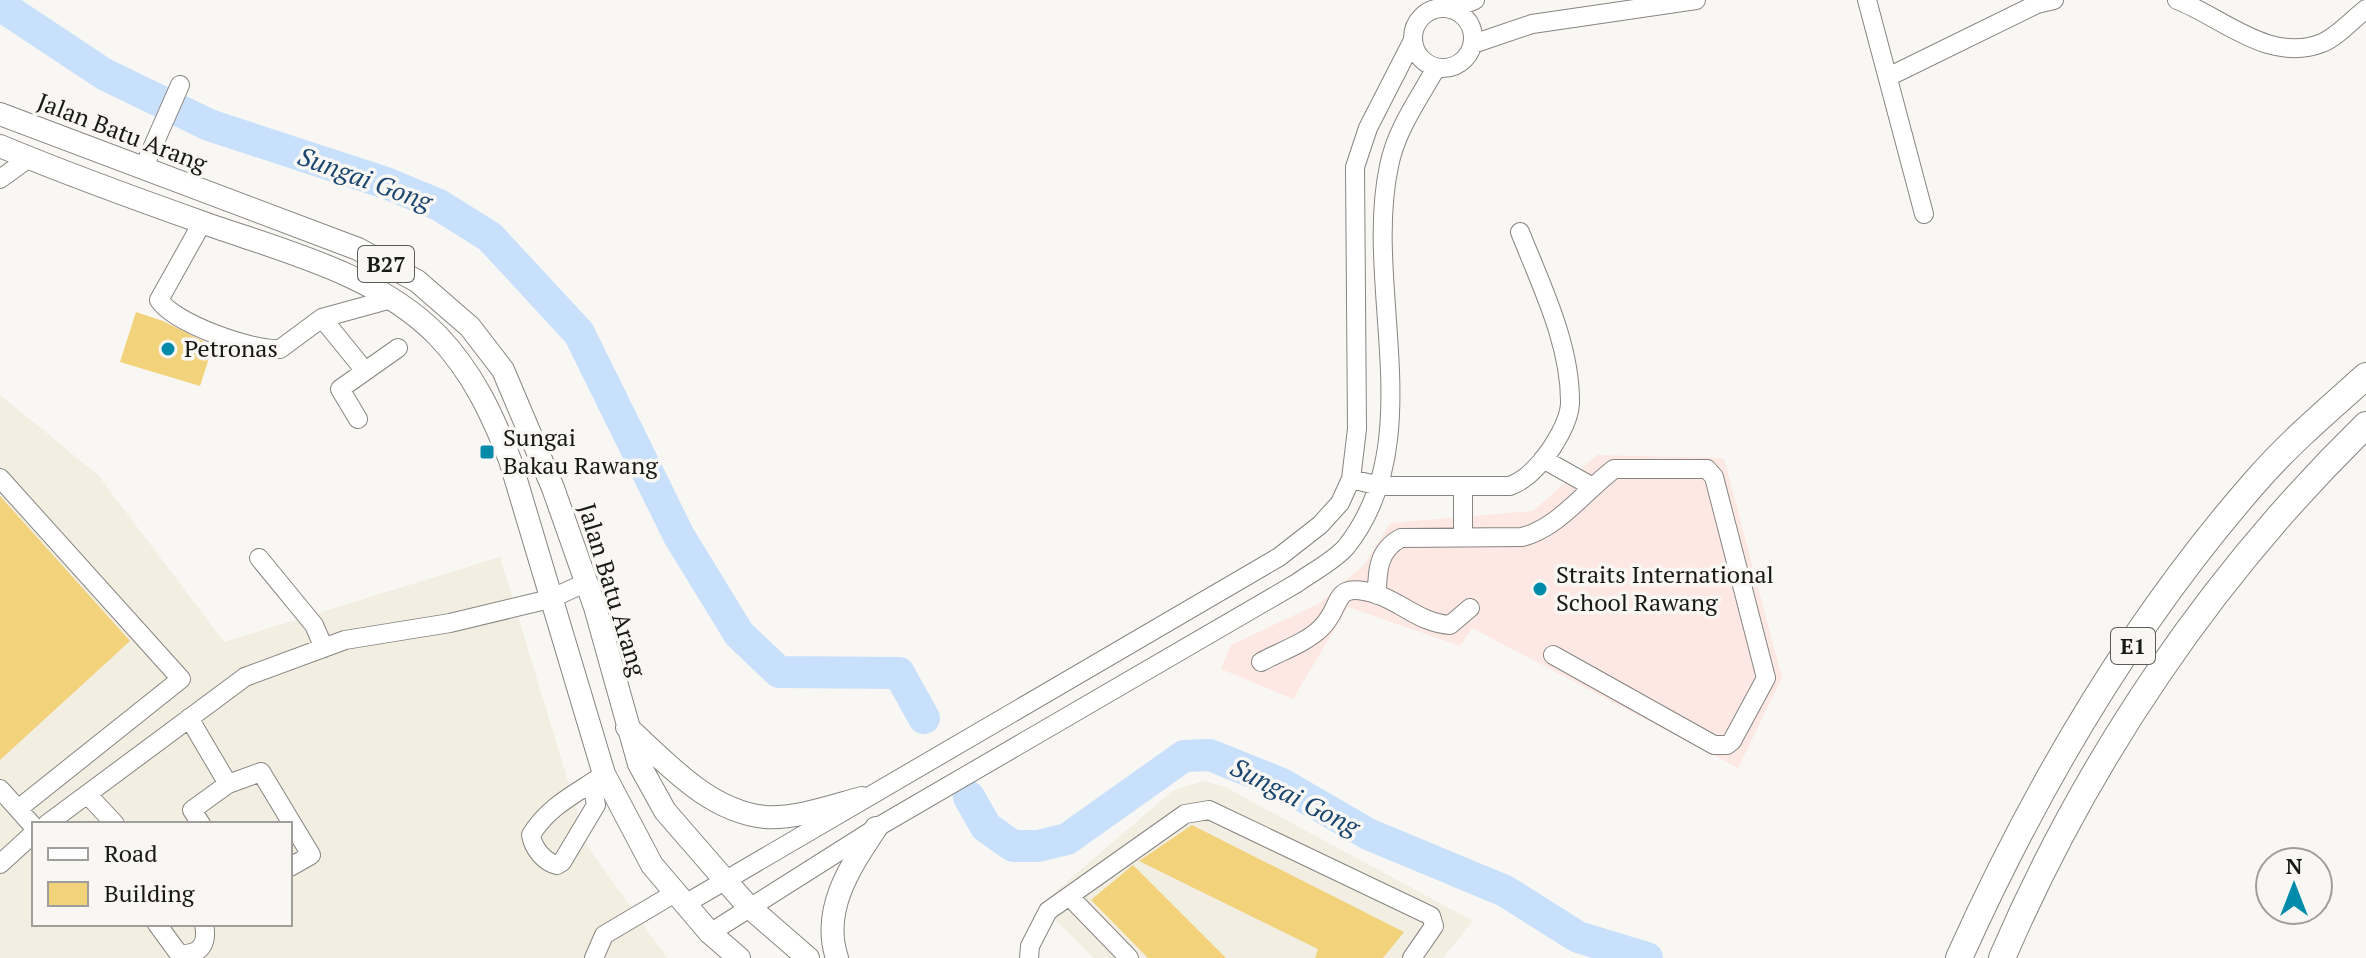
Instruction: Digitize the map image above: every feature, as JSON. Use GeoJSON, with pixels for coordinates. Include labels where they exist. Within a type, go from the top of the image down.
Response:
{"type":"FeatureCollection","features":[{"type":"Feature","properties":{"kind":"highway","name":"E1"},"geometry":{"type":"LineString","coordinates":[[1959,958],[2003,859],[2067,745],[2169,592],[2257,480],[2366,376]]}},
{"type":"Feature","properties":{"kind":"highway","name":"E1"},"geometry":{"type":"LineString","coordinates":[[2002,958],[2038,874],[2102,758],[2202,611],[2279,515],[2366,425]]}},
{"type":"Feature","properties":{"kind":"main road","name":"Jalan Batu Arang"},"geometry":{"type":"LineString","coordinates":[[0,114],[358,249],[417,281],[470,327],[503,370],[521,407],[585,583],[639,764],[665,811],[724,879],[748,906],[808,958]]}},
{"type":"Feature","properties":{"kind":"main road","name":"B27"},"geometry":{"type":"LineString","coordinates":[[0,146],[202,223],[316,262],[391,299],[435,333],[468,371],[491,411],[510,460],[598,779],[652,865],[710,933],[739,958]]}},
{"type":"Feature","properties":{"kind":"main road"},"geometry":{"type":"LineString","coordinates":[[626,726],[717,804],[765,817],[814,811],[862,798]]}},
{"type":"Feature","properties":{"kind":"main road"},"geometry":{"type":"LineString","coordinates":[[837,958],[833,946],[833,908],[855,859],[876,828]]}},
{"type":"Feature","properties":{"kind":"street"},"geometry":{"type":"LineString","coordinates":[[594,958],[604,935],[724,879],[1279,557],[1320,525],[1340,503],[1351,479],[1357,429],[1355,167],[1368,128],[1412,42],[1416,23],[1430,5],[1453,9],[1475,0]]}},
{"type":"Feature","properties":{"kind":"street"},"geometry":{"type":"LineString","coordinates":[[1867,0],[1924,214]]}},
{"type":"Feature","properties":{"kind":"street"},"geometry":{"type":"LineString","coordinates":[[1888,77],[2008,17],[2054,0]]}},
{"type":"Feature","properties":{"kind":"street"},"geometry":{"type":"LineString","coordinates":[[2177,0],[2261,42],[2288,47],[2322,43],[2366,9]]}},
{"type":"Feature","properties":{"kind":"street"},"geometry":{"type":"LineString","coordinates":[[1473,44],[1532,24],[1686,1]]}},
{"type":"Feature","properties":{"kind":"street"},"geometry":{"type":"LineString","coordinates":[[1412,42],[1420,58],[1436,68],[1446,69],[1464,61],[1473,44],[1471,27],[1453,9]]}},
{"type":"Feature","properties":{"kind":"street"},"geometry":{"type":"LineString","coordinates":[[710,933],[748,906],[876,828],[1297,583],[1344,549],[1380,486],[1389,432],[1385,212],[1388,169],[1397,137],[1436,68]]}},
{"type":"Feature","properties":{"kind":"street"},"geometry":{"type":"LineString","coordinates":[[143,169],[178,92]]}},
{"type":"Feature","properties":{"kind":"street"},"geometry":{"type":"LineString","coordinates":[[0,179],[29,158]]}},
{"type":"Feature","properties":{"kind":"street"},"geometry":{"type":"LineString","coordinates":[[202,223],[159,300],[167,312],[264,350],[280,349],[322,318],[391,299]]}},
{"type":"Feature","properties":{"kind":"street"},"geometry":{"type":"LineString","coordinates":[[1351,479],[1380,486],[1510,486],[1526,479],[1554,447],[1570,407],[1557,333],[1520,232]]}},
{"type":"Feature","properties":{"kind":"street"},"geometry":{"type":"LineString","coordinates":[[322,318],[365,371]]}},
{"type":"Feature","properties":{"kind":"street"},"geometry":{"type":"LineString","coordinates":[[358,419],[340,389],[398,348]]}},
{"type":"Feature","properties":{"kind":"street"},"geometry":{"type":"LineString","coordinates":[[1543,459],[1591,486]]}},
{"type":"Feature","properties":{"kind":"street"},"geometry":{"type":"LineString","coordinates":[[1377,595],[1377,568],[1389,544],[1401,538],[1537,533],[1591,486],[1622,467],[1707,469],[1714,477],[1766,678],[1732,741],[1720,746],[1553,655]]}},
{"type":"Feature","properties":{"kind":"street"},"geometry":{"type":"LineString","coordinates":[[0,478],[181,679],[18,809]]}},
{"type":"Feature","properties":{"kind":"street"},"geometry":{"type":"LineString","coordinates":[[1463,488],[1463,537]]}},
{"type":"Feature","properties":{"kind":"street"},"geometry":{"type":"LineString","coordinates":[[259,558],[314,625],[324,648]]}},
{"type":"Feature","properties":{"kind":"street"},"geometry":{"type":"LineString","coordinates":[[50,822],[245,677],[324,648],[550,599],[585,583]]}},
{"type":"Feature","properties":{"kind":"street"},"geometry":{"type":"LineString","coordinates":[[1261,662],[1321,628],[1339,596],[1351,590],[1377,595],[1430,624],[1450,625],[1470,608]]}},
{"type":"Feature","properties":{"kind":"street"},"geometry":{"type":"LineString","coordinates":[[189,718],[228,784]]}},
{"type":"Feature","properties":{"kind":"street"},"geometry":{"type":"LineString","coordinates":[[200,822],[192,810],[228,784],[261,772],[291,822]]}},
{"type":"Feature","properties":{"kind":"street"},"geometry":{"type":"LineString","coordinates":[[0,789],[32,827]]}},
{"type":"Feature","properties":{"kind":"street"},"geometry":{"type":"LineString","coordinates":[[87,794],[113,822]]}},
{"type":"Feature","properties":{"kind":"street"},"geometry":{"type":"LineString","coordinates":[[1029,958],[1030,946],[1048,911],[1185,814],[1209,810],[1431,916],[1434,926],[1430,935],[1412,958]]}},
{"type":"Feature","properties":{"kind":"street"},"geometry":{"type":"LineString","coordinates":[[292,823],[311,855],[292,866]]}},
{"type":"Feature","properties":{"kind":"street"},"geometry":{"type":"LineString","coordinates":[[0,864],[32,832]]}},
{"type":"Feature","properties":{"kind":"street"},"geometry":{"type":"LineString","coordinates":[[1069,896],[1129,958]]}},
{"type":"Feature","properties":{"kind":"street"},"geometry":{"type":"LineString","coordinates":[[158,926],[179,954],[192,955],[200,950],[206,938],[204,926]]}},
{"type":"Feature","properties":{"kind":"shaded area"},"geometry":{"type":"Polygon","coordinates":[[[0,395],[98,475],[224,642],[500,557],[588,847],[667,958],[0,958],[0,395]]]}},
{"type":"Feature","properties":{"kind":"shaded area"},"geometry":{"type":"Polygon","coordinates":[[[1597,455],[1724,458],[1782,678],[1738,768],[1472,628],[1460,646],[1348,607],[1293,699],[1221,669],[1231,645],[1318,604],[1364,565],[1390,523],[1533,511],[1597,455]]]}},
{"type":"Feature","properties":{"kind":"shaded area"},"geometry":{"type":"Polygon","coordinates":[[[1203,781],[1225,787],[1473,921],[1443,958],[1094,958],[1040,905],[1172,791],[1203,781]]]}},
{"type":"Feature","properties":{"kind":"building","name":"Petronas"},"geometry":{"type":"Polygon","coordinates":[[[136,312],[163,321],[213,346],[200,386],[120,362],[136,312]]]}},
{"type":"Feature","properties":{"kind":"building"},"geometry":{"type":"Polygon","coordinates":[[[0,496],[130,641],[0,760],[0,496]]]}},
{"type":"Feature","properties":{"kind":"building"},"geometry":{"type":"Polygon","coordinates":[[[1192,825],[1404,932],[1383,958],[1315,958],[1318,949],[1139,861],[1192,825]]]}},
{"type":"Feature","properties":{"kind":"building"},"geometry":{"type":"Polygon","coordinates":[[[1133,865],[1226,958],[1148,958],[1091,900],[1133,865]]]}},
{"type":"Feature","properties":{"kind":"waterway","name":"Sungai Gong"},"geometry":{"type":"LineString","coordinates":[[0,5],[104,74],[209,125],[386,183],[439,205],[490,237],[579,333],[679,536],[739,634],[779,672],[899,673],[924,718]]}},
{"type":"Feature","properties":{"kind":"waterway","name":"Sungai Gong"},"geometry":{"type":"LineString","coordinates":[[969,797],[986,827],[1013,846],[1038,846],[1067,839],[1184,756],[1210,755],[1282,784],[1368,834],[1505,891],[1578,937],[1647,958]]}},
{"type":"Feature","properties":{"kind":"place","name":"Petronas"},"geometry":{"type":"Point","coordinates":[168,349]}},
{"type":"Feature","properties":{"kind":"place","name":"Sungai Bakau Rawang"},"geometry":{"type":"Point","coordinates":[487,452]}},
{"type":"Feature","properties":{"kind":"place","name":"Straits International School Rawang"},"geometry":{"type":"Point","coordinates":[1540,589]}}]}
